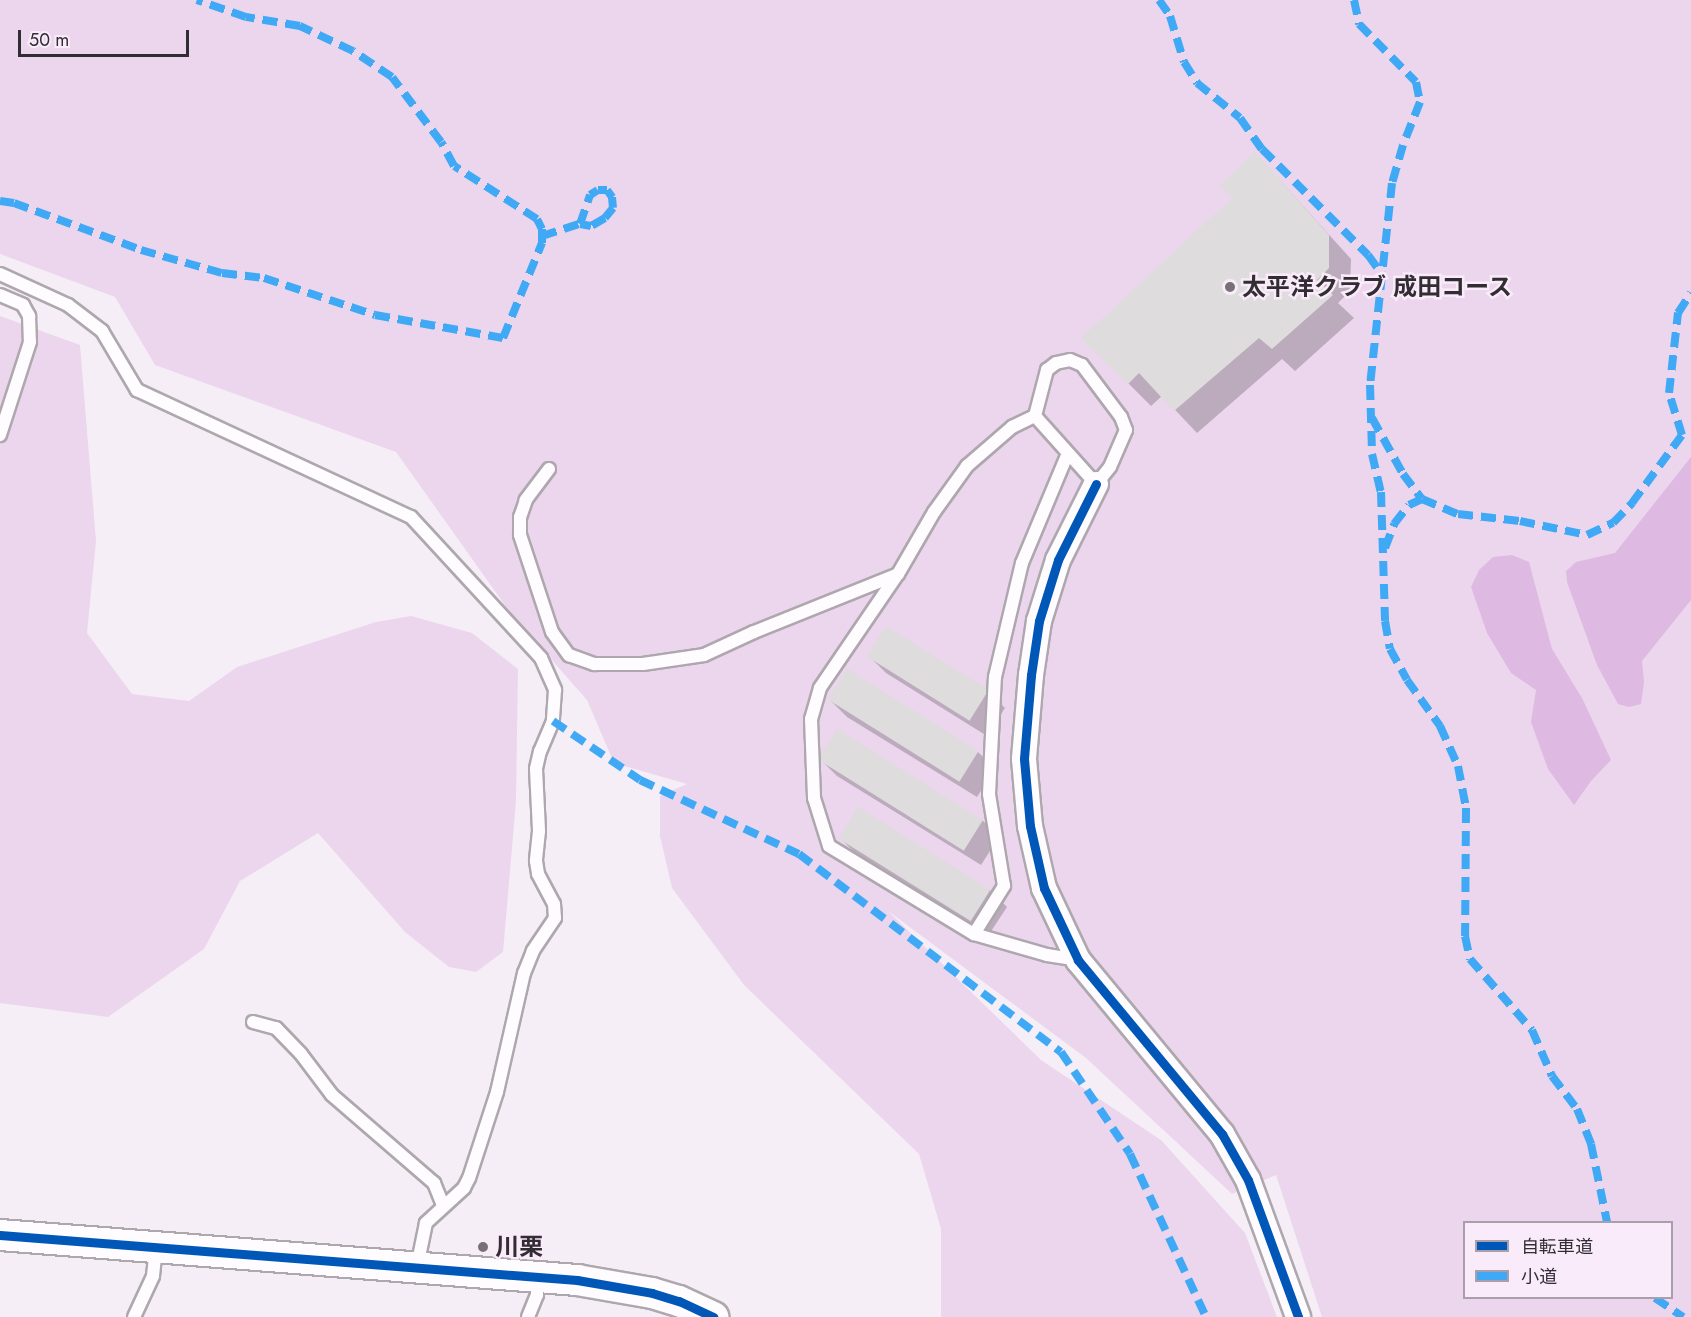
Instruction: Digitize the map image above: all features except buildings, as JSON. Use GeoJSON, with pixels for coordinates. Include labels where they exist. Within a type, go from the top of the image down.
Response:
{"type":"FeatureCollection","features":[{"type":"Feature","properties":{"kind":"street"},"geometry":{"type":"LineString","coordinates":[[1096,484],[1058,560],[1039,621],[1031,675],[1024,759],[1030,826],[1044,888],[1078,960],[1222,1134],[1248,1180],[1298,1317]]}},
{"type":"Feature","properties":{"kind":"street"},"geometry":{"type":"LineString","coordinates":[[0,1235],[417,1266],[622,1285],[679,1301],[713,1317]]}},
{"type":"Feature","properties":{"kind":"lane"},"geometry":{"type":"LineString","coordinates":[[0,274],[68,305],[102,331],[137,390],[411,517],[541,658],[555,690],[553,722],[540,751],[536,770],[539,831],[536,861],[540,879],[554,904],[555,918],[533,951],[524,973],[497,1092],[469,1178],[464,1188],[426,1223],[417,1266]]}},
{"type":"Feature","properties":{"kind":"lane"},"geometry":{"type":"LineString","coordinates":[[0,295],[23,305],[29,316],[30,342],[0,435]]}},
{"type":"Feature","properties":{"kind":"lane"},"geometry":{"type":"LineString","coordinates":[[1035,416],[1096,484],[1110,467],[1125,430],[1121,417],[1082,365],[1070,360],[1056,363],[1047,370],[1035,416],[1012,427],[967,466],[934,512],[898,574],[820,688],[811,719],[814,798],[829,846],[974,934],[1047,956],[1078,960]]}},
{"type":"Feature","properties":{"kind":"lane"},"geometry":{"type":"LineString","coordinates":[[974,934],[1004,885],[989,794],[995,677],[1022,563],[1068,453]]}},
{"type":"Feature","properties":{"kind":"lane"},"geometry":{"type":"LineString","coordinates":[[549,469],[526,500],[520,517],[520,536],[552,632],[570,655],[594,664],[643,664],[704,655],[754,632],[898,574]]}},
{"type":"Feature","properties":{"kind":"lane"},"geometry":{"type":"LineString","coordinates":[[253,1022],[276,1028],[302,1054],[332,1095],[434,1183],[443,1205]]}},
{"type":"Feature","properties":{"kind":"lane"},"geometry":{"type":"LineString","coordinates":[[134,1317],[153,1276],[156,1247]]}},
{"type":"Feature","properties":{"kind":"lane"},"geometry":{"type":"LineString","coordinates":[[528,1317],[537,1295],[537,1276]]}},
{"type":"Feature","properties":{"kind":"shaded area","name":"太平洋クラブ 成田コース"},"geometry":{"type":"Polygon","coordinates":[[[0,0],[1691,0],[1691,1317],[1322,1317],[1276,1175],[1232,1194],[1086,1058],[888,911],[1041,1060],[1161,1140],[1245,1233],[1277,1317],[941,1317],[941,1229],[919,1154],[744,985],[672,888],[660,836],[660,796],[687,784],[614,763],[587,700],[512,615],[396,452],[155,365],[115,297],[0,254],[0,0]]]}},
{"type":"Feature","properties":{"kind":"shaded area"},"geometry":{"type":"Polygon","coordinates":[[[0,316],[80,345],[96,541],[87,633],[132,694],[189,701],[237,667],[376,622],[411,616],[472,633],[518,669],[516,801],[503,952],[476,972],[449,967],[405,932],[318,833],[240,881],[204,949],[108,1017],[0,1003],[0,316]]]}},
{"type":"Feature","properties":{"kind":"shaded area"},"geometry":{"type":"Polygon","coordinates":[[[1691,457],[1691,600],[1642,661],[1644,682],[1641,704],[1629,707],[1618,704],[1597,665],[1567,582],[1566,571],[1576,562],[1615,553],[1691,457]]]}},
{"type":"Feature","properties":{"kind":"shaded area"},"geometry":{"type":"Polygon","coordinates":[[[1512,555],[1529,562],[1552,649],[1582,698],[1611,760],[1591,781],[1574,805],[1548,769],[1531,722],[1536,690],[1511,673],[1487,633],[1471,587],[1479,570],[1493,557],[1512,555]]]}},
{"type":"Feature","properties":{"kind":"marked path"},"geometry":{"type":"LineString","coordinates":[[0,201],[14,203],[141,250],[222,273],[264,278],[375,315],[503,338],[542,243],[542,229],[537,219],[454,166],[441,142],[392,77],[353,51],[300,26],[246,17],[197,0]]}},
{"type":"Feature","properties":{"kind":"marked path"},"geometry":{"type":"LineString","coordinates":[[1159,0],[1170,16],[1184,62],[1197,83],[1240,118],[1262,149],[1368,255],[1382,274]]}},
{"type":"Feature","properties":{"kind":"marked path"},"geometry":{"type":"LineString","coordinates":[[1354,0],[1359,24],[1416,82],[1420,102],[1403,145],[1392,183],[1370,385],[1372,454],[1381,492],[1385,621],[1390,649],[1407,680],[1440,726],[1458,766],[1466,808],[1465,936],[1470,959],[1532,1030],[1552,1076],[1577,1109],[1591,1144],[1607,1221]]}},
{"type":"Feature","properties":{"kind":"marked path"},"geometry":{"type":"LineString","coordinates":[[542,236],[580,224],[590,195],[598,190],[607,190],[612,197],[613,208],[605,218],[591,226],[580,224]]}},
{"type":"Feature","properties":{"kind":"marked path"},"geometry":{"type":"LineString","coordinates":[[1372,418],[1403,474],[1422,499],[1458,514],[1520,521],[1587,535],[1613,523],[1632,503],[1682,435],[1669,393],[1678,313],[1691,293]]}},
{"type":"Feature","properties":{"kind":"marked path"},"geometry":{"type":"LineString","coordinates":[[1385,548],[1394,524],[1409,505],[1422,499]]}},
{"type":"Feature","properties":{"kind":"marked path"},"geometry":{"type":"LineString","coordinates":[[553,721],[640,780],[799,854],[1061,1052],[1130,1154],[1206,1317]]}},
{"type":"Feature","properties":{"kind":"marked path"},"geometry":{"type":"LineString","coordinates":[[1656,1299],[1683,1317]]}},
{"type":"Feature","properties":{"kind":"cycle path"},"geometry":{"type":"LineString","coordinates":[[1096,484],[1058,560],[1039,621],[1031,675],[1024,759],[1030,826],[1044,888],[1078,960],[1222,1134],[1248,1180],[1298,1317]]}},
{"type":"Feature","properties":{"kind":"cycle path"},"geometry":{"type":"LineString","coordinates":[[0,1235],[577,1280],[652,1293],[679,1301],[713,1317]]}},
{"type":"Feature","properties":{"kind":"place","name":"太平洋クラブ 成田コース"},"geometry":{"type":"Point","coordinates":[1230,287]}},
{"type":"Feature","properties":{"kind":"place","name":"川栗"},"geometry":{"type":"Point","coordinates":[483,1247]}}]}
